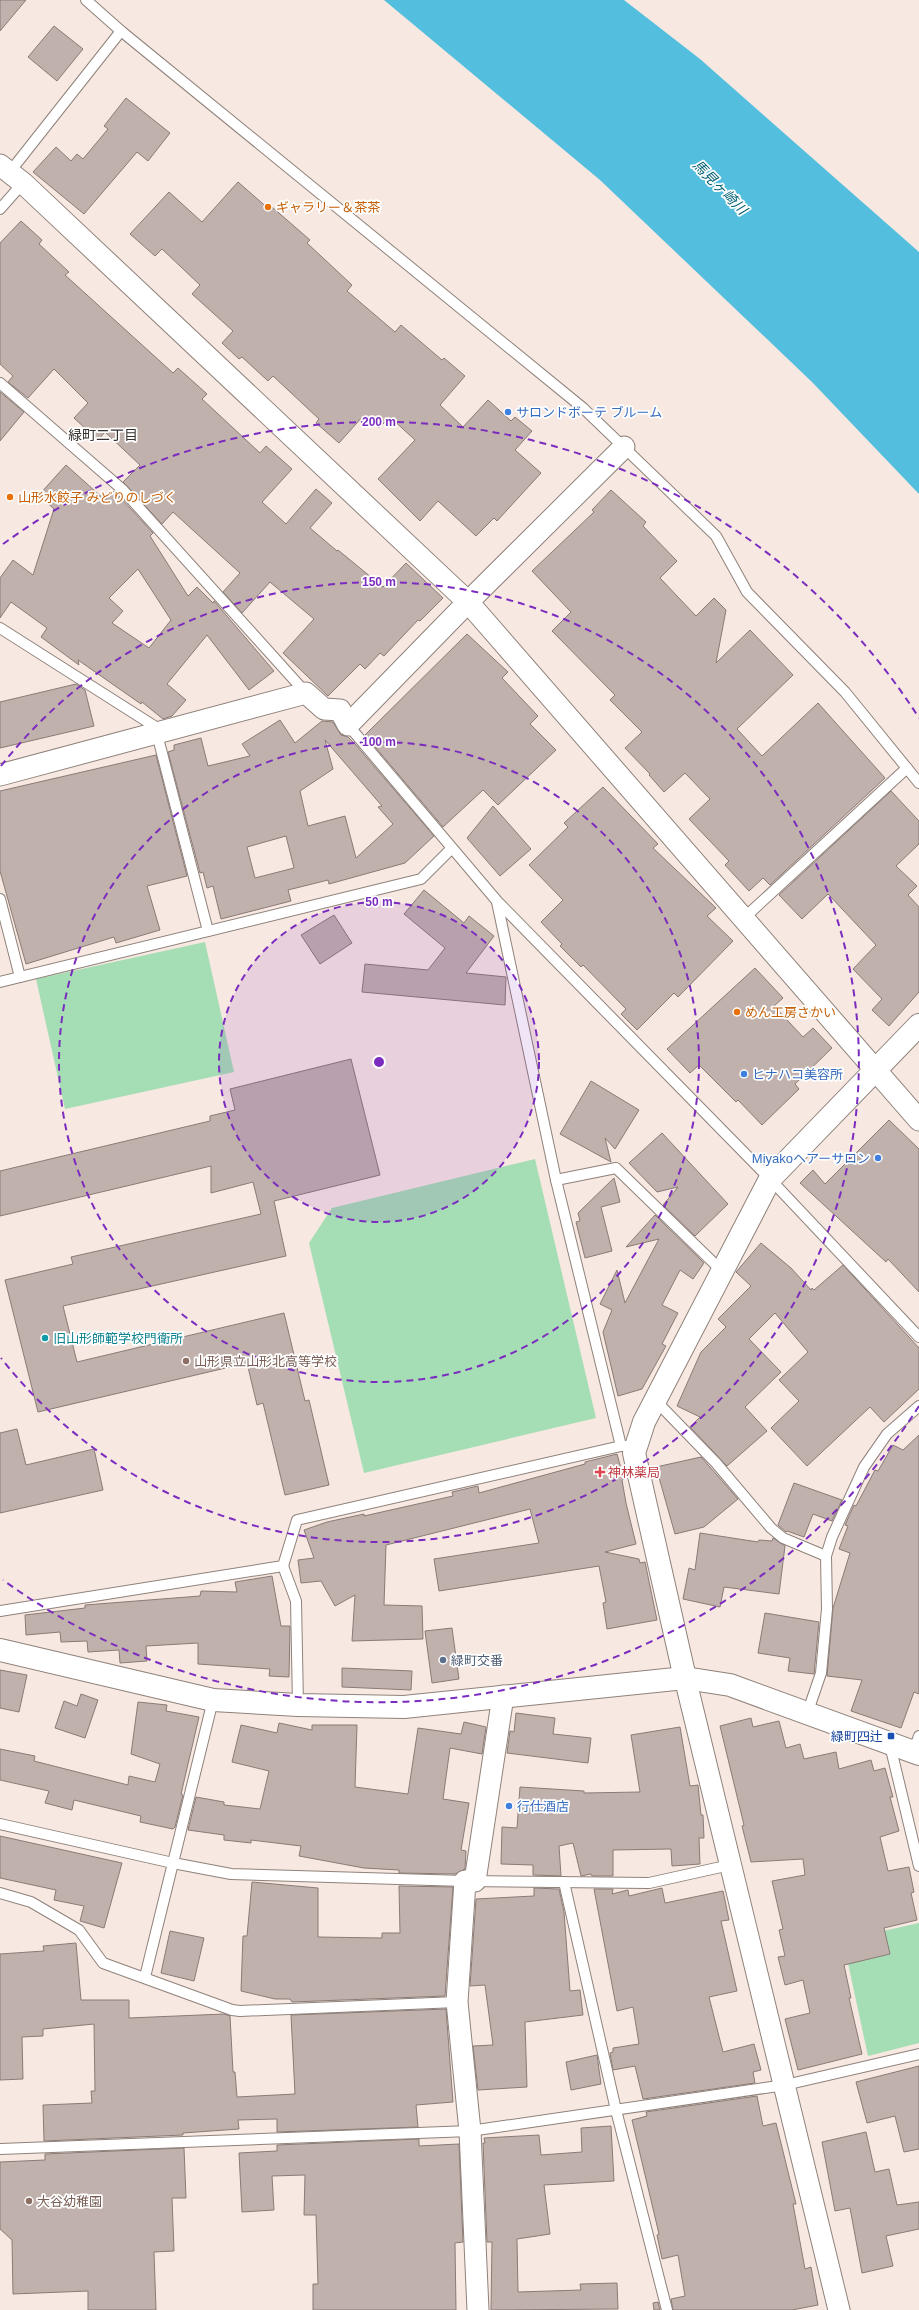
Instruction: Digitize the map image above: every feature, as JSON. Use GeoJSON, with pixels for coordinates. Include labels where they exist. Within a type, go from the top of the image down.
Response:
{"type":"FeatureCollection","features":[{"type":"Feature","properties":{"kind":"street"},"geometry":{"type":"LineString","coordinates":[[11,173],[468,602],[876,1068],[919,1120]]}},
{"type":"Feature","properties":{"kind":"street"},"geometry":{"type":"LineString","coordinates":[[0,775],[306,693],[324,709],[340,710],[348,725],[468,602],[624,447]]}},
{"type":"Feature","properties":{"kind":"street"},"geometry":{"type":"LineString","coordinates":[[839,2310],[807,2187],[785,2085],[685,1678],[634,1453],[629,1446],[644,1422],[770,1179],[919,1025]]}},
{"type":"Feature","properties":{"kind":"street"},"geometry":{"type":"LineString","coordinates":[[0,1650],[213,1700],[298,1705],[404,1707],[685,1678],[730,1685],[890,1745],[917,1747]]}},
{"type":"Feature","properties":{"kind":"street"},"geometry":{"type":"LineString","coordinates":[[478,2310],[470,2131],[458,2002],[470,1881],[503,1696]]}},
{"type":"Feature","properties":{"kind":"lane"},"geometry":{"type":"LineString","coordinates":[[86,0],[121,31],[583,408],[716,536],[747,592],[845,692],[919,783]]}},
{"type":"Feature","properties":{"kind":"lane"},"geometry":{"type":"LineString","coordinates":[[0,209],[11,173],[121,31]]}},
{"type":"Feature","properties":{"kind":"lane"},"geometry":{"type":"LineString","coordinates":[[0,383],[123,490],[306,693]]}},
{"type":"Feature","properties":{"kind":"lane"},"geometry":{"type":"LineString","coordinates":[[0,628],[160,733],[208,931]]}},
{"type":"Feature","properties":{"kind":"lane"},"geometry":{"type":"LineString","coordinates":[[348,725],[451,849],[497,901],[770,1179],[919,1337]]}},
{"type":"Feature","properties":{"kind":"lane"},"geometry":{"type":"LineString","coordinates":[[744,918],[907,768]]}},
{"type":"Feature","properties":{"kind":"lane"},"geometry":{"type":"LineString","coordinates":[[0,982],[421,879],[451,849]]}},
{"type":"Feature","properties":{"kind":"lane"},"geometry":{"type":"LineString","coordinates":[[0,898],[20,977]]}},
{"type":"Feature","properties":{"kind":"lane"},"geometry":{"type":"LineString","coordinates":[[298,1705],[296,1601],[284,1566],[297,1520],[629,1446],[556,1180],[497,901]]}},
{"type":"Feature","properties":{"kind":"lane"},"geometry":{"type":"LineString","coordinates":[[556,1180],[616,1168],[722,1271]]}},
{"type":"Feature","properties":{"kind":"lane"},"geometry":{"type":"LineString","coordinates":[[655,1400],[716,1463],[771,1528],[783,1538],[826,1556]]}},
{"type":"Feature","properties":{"kind":"lane"},"geometry":{"type":"LineString","coordinates":[[807,1714],[821,1673],[827,1608],[826,1556],[832,1537],[864,1468],[887,1434],[919,1406]]}},
{"type":"Feature","properties":{"kind":"lane"},"geometry":{"type":"LineString","coordinates":[[0,1611],[284,1566]]}},
{"type":"Feature","properties":{"kind":"lane"},"geometry":{"type":"LineString","coordinates":[[145,1977],[213,1700]]}},
{"type":"Feature","properties":{"kind":"lane"},"geometry":{"type":"LineString","coordinates":[[890,1745],[919,1866]]}},
{"type":"Feature","properties":{"kind":"lane"},"geometry":{"type":"LineString","coordinates":[[0,1824],[173,1863],[231,1874],[470,1881],[649,1882],[730,1865]]}},
{"type":"Feature","properties":{"kind":"lane"},"geometry":{"type":"LineString","coordinates":[[564,1882],[616,2110],[667,2310]]}},
{"type":"Feature","properties":{"kind":"lane"},"geometry":{"type":"LineString","coordinates":[[0,1893],[31,1902],[79,1930],[103,1963],[240,2012],[458,2002]]}},
{"type":"Feature","properties":{"kind":"lane"},"geometry":{"type":"LineString","coordinates":[[0,2150],[470,2131],[785,2085],[919,2054]]}},
{"type":"Feature","properties":{"kind":"green space"},"geometry":{"type":"Polygon","coordinates":[[[205,942],[234,1072],[65,1109],[36,979],[205,942]]]}},
{"type":"Feature","properties":{"kind":"green space"},"geometry":{"type":"Polygon","coordinates":[[[535,1159],[596,1418],[364,1473],[309,1243],[332,1208],[535,1159]]]}},
{"type":"Feature","properties":{"kind":"green space"},"geometry":{"type":"Polygon","coordinates":[[[919,1923],[919,2043],[868,2056],[843,1940],[919,1923]]]}},
{"type":"Feature","properties":{"kind":"water","name":"馬見ヶ崎川"},"geometry":{"type":"Polygon","coordinates":[[[384,0],[624,0],[700,59],[919,252],[919,494],[812,382],[600,180],[384,0]]]}},
{"type":"Feature","properties":{"kind":"building"},"geometry":{"type":"Polygon","coordinates":[[[0,0],[26,0],[0,31],[0,0]]]}},
{"type":"Feature","properties":{"kind":"building"},"geometry":{"type":"Polygon","coordinates":[[[54,26],[83,49],[57,81],[28,57],[54,26]]]}},
{"type":"Feature","properties":{"kind":"building"},"geometry":{"type":"Polygon","coordinates":[[[126,98],[170,133],[148,161],[137,152],[84,214],[33,172],[56,147],[71,161],[77,154],[83,159],[108,129],[104,126],[126,98]]]}},
{"type":"Feature","properties":{"kind":"building"},"geometry":{"type":"Polygon","coordinates":[[[238,182],[270,210],[272,207],[310,240],[307,243],[352,285],[347,291],[395,332],[401,325],[442,360],[444,358],[465,376],[440,405],[463,427],[488,400],[511,421],[515,417],[532,431],[515,450],[541,473],[497,521],[494,518],[476,536],[438,501],[420,521],[378,479],[415,440],[390,417],[379,428],[364,415],[339,443],[316,423],[319,419],[273,376],[268,381],[242,357],[239,359],[222,343],[233,331],[192,294],[200,285],[162,249],[155,256],[130,234],[169,192],[202,222],[238,182]]]}},
{"type":"Feature","properties":{"kind":"building"},"geometry":{"type":"Polygon","coordinates":[[[21,221],[42,240],[39,244],[69,272],[65,275],[173,373],[178,368],[207,394],[202,399],[260,453],[266,446],[292,469],[262,502],[286,524],[316,489],[332,503],[310,528],[383,587],[406,563],[443,598],[420,621],[418,620],[384,656],[380,653],[365,669],[360,664],[328,696],[283,653],[314,619],[270,582],[242,613],[223,592],[240,573],[173,512],[162,524],[123,482],[140,465],[105,432],[98,440],[74,418],[88,403],[54,369],[28,398],[8,382],[13,376],[0,364],[0,243],[21,221]]]}},
{"type":"Feature","properties":{"kind":"building"},"geometry":{"type":"Polygon","coordinates":[[[0,392],[24,412],[0,441],[0,392]]]}},
{"type":"Feature","properties":{"kind":"building"},"geometry":{"type":"Polygon","coordinates":[[[66,465],[105,500],[114,491],[153,533],[150,536],[188,596],[197,587],[213,603],[214,601],[274,671],[249,690],[207,635],[167,684],[186,700],[172,716],[163,719],[142,702],[141,704],[78,660],[79,665],[41,637],[47,628],[11,602],[0,618],[0,578],[13,560],[33,575],[54,509],[39,495],[66,465]],[[138,569],[109,598],[123,611],[112,623],[149,648],[171,620],[138,569]]]}},
{"type":"Feature","properties":{"kind":"building"},"geometry":{"type":"Polygon","coordinates":[[[611,490],[646,522],[643,526],[677,561],[660,578],[696,616],[714,598],[726,610],[716,663],[750,630],[793,675],[737,729],[762,756],[818,703],[885,778],[770,885],[763,878],[749,891],[725,865],[729,861],[689,819],[710,799],[685,773],[664,792],[649,775],[650,774],[625,748],[642,732],[610,700],[615,695],[552,631],[571,612],[532,571],[594,512],[592,510],[611,490]]]}},
{"type":"Feature","properties":{"kind":"building"},"geometry":{"type":"Polygon","coordinates":[[[467,634],[508,672],[502,678],[538,716],[530,724],[556,750],[498,805],[483,790],[443,827],[365,735],[467,634]]]}},
{"type":"Feature","properties":{"kind":"building"},"geometry":{"type":"Polygon","coordinates":[[[76,684],[85,690],[94,726],[0,748],[0,702],[76,684]]]}},
{"type":"Feature","properties":{"kind":"building"},"geometry":{"type":"Polygon","coordinates":[[[280,720],[295,743],[322,721],[333,722],[341,735],[348,737],[355,744],[434,836],[405,863],[329,884],[328,880],[288,890],[291,901],[221,919],[213,886],[207,888],[203,872],[200,873],[168,752],[174,750],[174,745],[201,738],[208,766],[250,756],[242,744],[280,720]],[[325,740],[333,769],[300,791],[308,826],[345,816],[356,858],[393,824],[378,807],[382,806],[325,740]],[[286,836],[247,847],[255,878],[294,868],[286,836]]]}},
{"type":"Feature","properties":{"kind":"building"},"geometry":{"type":"Polygon","coordinates":[[[156,755],[187,876],[147,886],[160,930],[116,943],[114,937],[26,964],[0,871],[0,791],[156,755]]]}},
{"type":"Feature","properties":{"kind":"building"},"geometry":{"type":"Polygon","coordinates":[[[603,787],[658,844],[653,848],[716,908],[707,916],[733,941],[678,997],[674,993],[637,1030],[621,1014],[626,1009],[583,965],[581,967],[560,946],[562,944],[541,922],[563,900],[529,865],[568,827],[564,823],[603,787]]]}},
{"type":"Feature","properties":{"kind":"building"},"geometry":{"type":"Polygon","coordinates":[[[891,791],[919,821],[919,844],[896,866],[917,886],[908,895],[919,907],[919,992],[889,1026],[872,1010],[882,999],[853,969],[876,945],[828,894],[802,919],[779,895],[891,791]]]}},
{"type":"Feature","properties":{"kind":"building"},"geometry":{"type":"Polygon","coordinates":[[[493,806],[531,849],[500,876],[467,838],[493,806]]]}},
{"type":"Feature","properties":{"kind":"building"},"geometry":{"type":"Polygon","coordinates":[[[424,890],[464,923],[469,916],[494,936],[466,973],[506,977],[505,1005],[362,992],[365,964],[428,970],[445,948],[404,914],[424,890]]]}},
{"type":"Feature","properties":{"kind":"building"},"geometry":{"type":"Polygon","coordinates":[[[334,915],[352,943],[320,964],[301,935],[334,915]]]}},
{"type":"Feature","properties":{"kind":"building"},"geometry":{"type":"Polygon","coordinates":[[[755,968],[783,998],[774,1006],[803,1037],[813,1028],[832,1048],[795,1084],[799,1089],[762,1125],[738,1100],[736,1102],[699,1065],[690,1073],[667,1049],[755,968]]]}},
{"type":"Feature","properties":{"kind":"building"},"geometry":{"type":"Polygon","coordinates":[[[351,1059],[380,1175],[274,1201],[286,1256],[63,1306],[77,1362],[284,1313],[305,1401],[309,1400],[329,1485],[285,1495],[263,1403],[257,1405],[247,1363],[38,1412],[5,1280],[73,1264],[71,1257],[261,1214],[253,1182],[211,1193],[211,1166],[0,1216],[0,1171],[210,1121],[210,1116],[235,1110],[230,1089],[351,1059]]]}},
{"type":"Feature","properties":{"kind":"building"},"geometry":{"type":"Polygon","coordinates":[[[591,1081],[639,1110],[615,1149],[605,1138],[611,1162],[560,1134],[591,1081]]]}},
{"type":"Feature","properties":{"kind":"building"},"geometry":{"type":"Polygon","coordinates":[[[889,1120],[919,1149],[919,1292],[888,1259],[886,1262],[800,1183],[813,1170],[825,1184],[889,1120]]]}},
{"type":"Feature","properties":{"kind":"building"},"geometry":{"type":"Polygon","coordinates":[[[662,1133],[728,1204],[695,1236],[663,1205],[678,1187],[657,1192],[629,1163],[662,1133]]]}},
{"type":"Feature","properties":{"kind":"building"},"geometry":{"type":"Polygon","coordinates":[[[614,1178],[620,1202],[601,1207],[612,1251],[585,1258],[576,1222],[580,1221],[578,1213],[614,1178]]]}},
{"type":"Feature","properties":{"kind":"building"},"geometry":{"type":"Polygon","coordinates":[[[655,1215],[704,1263],[693,1279],[680,1270],[662,1305],[678,1313],[662,1344],[666,1346],[642,1389],[618,1396],[603,1332],[612,1310],[600,1304],[617,1270],[625,1303],[659,1239],[626,1247],[655,1215]]]}},
{"type":"Feature","properties":{"kind":"building"},"geometry":{"type":"Polygon","coordinates":[[[761,1243],[791,1268],[811,1290],[812,1288],[814,1290],[843,1265],[919,1348],[919,1389],[884,1422],[870,1407],[807,1466],[771,1428],[799,1401],[779,1380],[808,1352],[775,1313],[749,1339],[781,1372],[745,1407],[767,1431],[727,1466],[690,1427],[700,1417],[677,1406],[701,1352],[726,1327],[718,1319],[751,1286],[736,1272],[761,1243]]]}},
{"type":"Feature","properties":{"kind":"building"},"geometry":{"type":"Polygon","coordinates":[[[17,1429],[26,1465],[94,1449],[103,1490],[0,1513],[0,1433],[17,1429]]]}},
{"type":"Feature","properties":{"kind":"building"},"geometry":{"type":"Polygon","coordinates":[[[919,1435],[919,1694],[914,1692],[901,1728],[851,1711],[862,1680],[827,1676],[833,1608],[850,1553],[839,1549],[848,1526],[845,1525],[854,1505],[856,1506],[875,1470],[878,1471],[893,1445],[903,1450],[919,1435]]]}},
{"type":"Feature","properties":{"kind":"building"},"geometry":{"type":"Polygon","coordinates":[[[617,1454],[624,1479],[622,1480],[626,1503],[636,1544],[605,1552],[639,1559],[640,1563],[645,1562],[657,1620],[607,1629],[603,1603],[606,1602],[599,1566],[439,1591],[434,1559],[539,1543],[530,1509],[386,1545],[384,1605],[422,1606],[423,1639],[352,1641],[355,1595],[335,1606],[321,1581],[301,1583],[298,1560],[314,1558],[304,1530],[327,1522],[364,1514],[364,1516],[453,1496],[452,1492],[478,1486],[479,1493],[617,1454]]]}},
{"type":"Feature","properties":{"kind":"building"},"geometry":{"type":"Polygon","coordinates":[[[701,1457],[738,1499],[704,1527],[675,1534],[656,1467],[701,1457]]]}},
{"type":"Feature","properties":{"kind":"building"},"geometry":{"type":"Polygon","coordinates":[[[794,1483],[842,1500],[832,1521],[813,1514],[804,1537],[787,1531],[786,1532],[778,1525],[794,1483]]]}},
{"type":"Feature","properties":{"kind":"building"},"geometry":{"type":"Polygon","coordinates":[[[700,1533],[758,1542],[759,1540],[772,1541],[773,1538],[785,1546],[779,1594],[724,1587],[720,1607],[683,1599],[689,1568],[695,1570],[700,1533]]]}},
{"type":"Feature","properties":{"kind":"building"},"geometry":{"type":"Polygon","coordinates":[[[272,1576],[281,1626],[290,1626],[289,1677],[269,1676],[270,1669],[198,1664],[198,1643],[146,1646],[147,1661],[120,1663],[119,1650],[88,1652],[87,1641],[61,1642],[60,1632],[26,1635],[25,1615],[85,1608],[85,1605],[200,1596],[201,1591],[237,1592],[235,1582],[272,1576]]]}},
{"type":"Feature","properties":{"kind":"building"},"geometry":{"type":"Polygon","coordinates":[[[765,1613],[819,1622],[814,1674],[788,1671],[790,1658],[758,1653],[765,1613]]]}},
{"type":"Feature","properties":{"kind":"building"},"geometry":{"type":"Polygon","coordinates":[[[452,1628],[459,1679],[432,1683],[425,1631],[452,1628]]]}},
{"type":"Feature","properties":{"kind":"building"},"geometry":{"type":"Polygon","coordinates":[[[342,1668],[412,1671],[411,1690],[342,1687],[342,1668]]]}},
{"type":"Feature","properties":{"kind":"building"},"geometry":{"type":"Polygon","coordinates":[[[0,1670],[27,1675],[19,1712],[0,1708],[0,1670]]]}},
{"type":"Feature","properties":{"kind":"building"},"geometry":{"type":"Polygon","coordinates":[[[81,1694],[98,1700],[85,1738],[55,1728],[64,1701],[77,1706],[81,1694]]]}},
{"type":"Feature","properties":{"kind":"building"},"geometry":{"type":"Polygon","coordinates":[[[138,1702],[167,1705],[166,1711],[199,1717],[181,1794],[183,1795],[175,1827],[173,1829],[140,1822],[141,1816],[74,1800],[72,1810],[45,1803],[49,1791],[0,1780],[0,1749],[35,1756],[34,1761],[128,1785],[129,1776],[155,1782],[160,1764],[131,1754],[138,1702]]]}},
{"type":"Feature","properties":{"kind":"building"},"geometry":{"type":"Polygon","coordinates":[[[516,1713],[555,1718],[553,1734],[591,1738],[588,1763],[507,1753],[510,1731],[514,1732],[516,1713]]]}},
{"type":"Feature","properties":{"kind":"building"},"geometry":{"type":"Polygon","coordinates":[[[751,1718],[753,1727],[779,1721],[786,1748],[800,1744],[804,1759],[836,1752],[839,1769],[871,1760],[874,1771],[885,1768],[893,1797],[890,1797],[899,1831],[880,1837],[888,1871],[909,1867],[914,1892],[911,1893],[917,1920],[884,1928],[890,1954],[844,1965],[851,1998],[849,1998],[862,2054],[798,2070],[785,2019],[810,2013],[803,1980],[785,1985],[778,1957],[785,1956],[779,1930],[783,1929],[772,1881],[805,1875],[803,1859],[751,1862],[742,1826],[744,1825],[720,1726],[751,1718]]]}},
{"type":"Feature","properties":{"kind":"building"},"geometry":{"type":"Polygon","coordinates":[[[464,1722],[486,1727],[482,1754],[450,1748],[443,1799],[469,1803],[461,1850],[466,1851],[465,1869],[455,1874],[399,1873],[399,1870],[364,1868],[299,1856],[301,1846],[251,1840],[251,1843],[224,1840],[224,1835],[188,1830],[196,1797],[224,1802],[224,1805],[260,1809],[269,1771],[232,1762],[241,1725],[277,1733],[279,1723],[312,1730],[312,1725],[357,1725],[355,1787],[408,1794],[418,1728],[461,1734],[464,1722]]]}},
{"type":"Feature","properties":{"kind":"building"},"geometry":{"type":"Polygon","coordinates":[[[680,1727],[690,1786],[698,1785],[701,1815],[703,1815],[704,1838],[699,1838],[700,1864],[672,1866],[671,1849],[613,1850],[613,1876],[592,1876],[591,1874],[581,1876],[573,1843],[559,1846],[561,1876],[533,1875],[533,1865],[501,1864],[502,1827],[517,1828],[520,1787],[584,1791],[584,1793],[640,1792],[631,1735],[680,1727]]]}},
{"type":"Feature","properties":{"kind":"building"},"geometry":{"type":"Polygon","coordinates":[[[0,1836],[122,1863],[104,1928],[80,1921],[84,1906],[54,1900],[56,1890],[0,1878],[0,1836]]]}},
{"type":"Feature","properties":{"kind":"building"},"geometry":{"type":"Polygon","coordinates":[[[252,1882],[318,1888],[318,1937],[382,1938],[382,1933],[400,1933],[399,1886],[453,1887],[445,1996],[292,2002],[290,1999],[275,1999],[241,1991],[243,1936],[247,1936],[252,1882]]]}},
{"type":"Feature","properties":{"kind":"building"},"geometry":{"type":"Polygon","coordinates":[[[534,1888],[559,1889],[564,1912],[570,1991],[580,1990],[583,2015],[525,2022],[527,2087],[478,2090],[473,2046],[493,2045],[485,1985],[470,1986],[476,1899],[534,1896],[534,1888]]]}},
{"type":"Feature","properties":{"kind":"building"},"geometry":{"type":"Polygon","coordinates":[[[662,1888],[665,1903],[723,1891],[729,1920],[721,1921],[737,1991],[709,1997],[723,2052],[754,2044],[761,2070],[753,2072],[755,2083],[643,2099],[635,2066],[613,2070],[610,2053],[613,2052],[613,2048],[639,2044],[633,2007],[617,2011],[594,1889],[613,1889],[612,1894],[628,1890],[629,1896],[662,1888]]]}},
{"type":"Feature","properties":{"kind":"building"},"geometry":{"type":"Polygon","coordinates":[[[170,1931],[204,1938],[194,1981],[161,1973],[170,1931]]]}},
{"type":"Feature","properties":{"kind":"building"},"geometry":{"type":"Polygon","coordinates":[[[76,1943],[81,2000],[129,2000],[129,2018],[224,2014],[230,2016],[233,2072],[235,2072],[237,2097],[295,2094],[291,2015],[446,2009],[453,2102],[416,2105],[418,2127],[277,2132],[277,2119],[238,2120],[239,2129],[183,2133],[183,2135],[44,2141],[43,2105],[92,2103],[91,2091],[95,2091],[94,2024],[43,2029],[43,2036],[22,2037],[23,2079],[0,2080],[0,1954],[44,1951],[43,1946],[76,1943]]]}},
{"type":"Feature","properties":{"kind":"building"},"geometry":{"type":"Polygon","coordinates":[[[597,2055],[601,2084],[571,2090],[566,2062],[597,2055]]]}},
{"type":"Feature","properties":{"kind":"building"},"geometry":{"type":"Polygon","coordinates":[[[919,2066],[919,2149],[904,2152],[895,2116],[867,2123],[856,2082],[919,2066]]]}},
{"type":"Feature","properties":{"kind":"building"},"geometry":{"type":"Polygon","coordinates":[[[757,2096],[763,2126],[776,2123],[796,2204],[793,2204],[805,2269],[811,2267],[818,2305],[792,2310],[673,2310],[671,2299],[685,2296],[678,2255],[662,2259],[657,2235],[659,2234],[632,2120],[647,2116],[646,2112],[757,2096]]]}},
{"type":"Feature","properties":{"kind":"building"},"geometry":{"type":"Polygon","coordinates":[[[611,2126],[614,2181],[544,2185],[550,2234],[517,2239],[518,2292],[581,2290],[580,2284],[617,2283],[618,2309],[491,2310],[492,2242],[487,2242],[484,2138],[539,2135],[541,2155],[582,2152],[581,2128],[611,2126]]]}},
{"type":"Feature","properties":{"kind":"building"},"geometry":{"type":"Polygon","coordinates":[[[866,2132],[875,2172],[889,2169],[897,2205],[919,2202],[919,2229],[886,2236],[893,2266],[862,2273],[850,2208],[835,2211],[822,2142],[866,2132]]]}},
{"type":"Feature","properties":{"kind":"building"},"geometry":{"type":"Polygon","coordinates":[[[419,2139],[419,2146],[459,2144],[463,2242],[455,2243],[456,2310],[313,2310],[313,2284],[318,2284],[316,2215],[304,2215],[305,2175],[272,2176],[274,2210],[242,2212],[239,2153],[277,2151],[277,2145],[419,2139]]]}},
{"type":"Feature","properties":{"kind":"building"},"geometry":{"type":"Polygon","coordinates":[[[184,2148],[186,2198],[172,2198],[174,2251],[154,2252],[156,2310],[88,2310],[88,2291],[13,2294],[12,2240],[0,2229],[0,2162],[45,2160],[45,2154],[184,2148]]]}},
{"type":"Feature","properties":{"kind":"building"},"geometry":{"type":"Polygon","coordinates":[[[658,2302],[660,2310],[654,2310],[653,2303],[658,2302]]]}},
{"type":"Feature","properties":{"kind":"place","name":"ギャラリー＆茶茶"},"geometry":{"type":"Point","coordinates":[268,207]}},
{"type":"Feature","properties":{"kind":"place","name":"サロンドボーテ ブルーム"},"geometry":{"type":"Point","coordinates":[508,412]}},
{"type":"Feature","properties":{"kind":"place","name":"山形水餃子 みどりのしづく"},"geometry":{"type":"Point","coordinates":[10,497]}},
{"type":"Feature","properties":{"kind":"place","name":"めん工房さかい"},"geometry":{"type":"Point","coordinates":[737,1012]}},
{"type":"Feature","properties":{"kind":"place","name":"ヒナハコ美容所"},"geometry":{"type":"Point","coordinates":[744,1074]}},
{"type":"Feature","properties":{"kind":"place","name":"Miyakoヘアーサロン"},"geometry":{"type":"Point","coordinates":[878,1158]}},
{"type":"Feature","properties":{"kind":"place","name":"旧山形師範学校門衛所"},"geometry":{"type":"Point","coordinates":[45,1338]}},
{"type":"Feature","properties":{"kind":"place","name":"山形県立山形北高等学校"},"geometry":{"type":"Point","coordinates":[186,1361]}},
{"type":"Feature","properties":{"kind":"place","name":"神林薬局"},"geometry":{"type":"Point","coordinates":[600,1472]}},
{"type":"Feature","properties":{"kind":"place","name":"緑町交番"},"geometry":{"type":"Point","coordinates":[443,1660]}},
{"type":"Feature","properties":{"kind":"place","name":"緑町四辻"},"geometry":{"type":"Point","coordinates":[891,1736]}},
{"type":"Feature","properties":{"kind":"place","name":"行仕酒店"},"geometry":{"type":"Point","coordinates":[509,1806]}},
{"type":"Feature","properties":{"kind":"place","name":"大谷幼稚園"},"geometry":{"type":"Point","coordinates":[29,2201]}},
{"type":"Feature","properties":{"kind":"district","name":"緑町二丁目"},"geometry":{"type":"Point","coordinates":[103,435]}}]}
